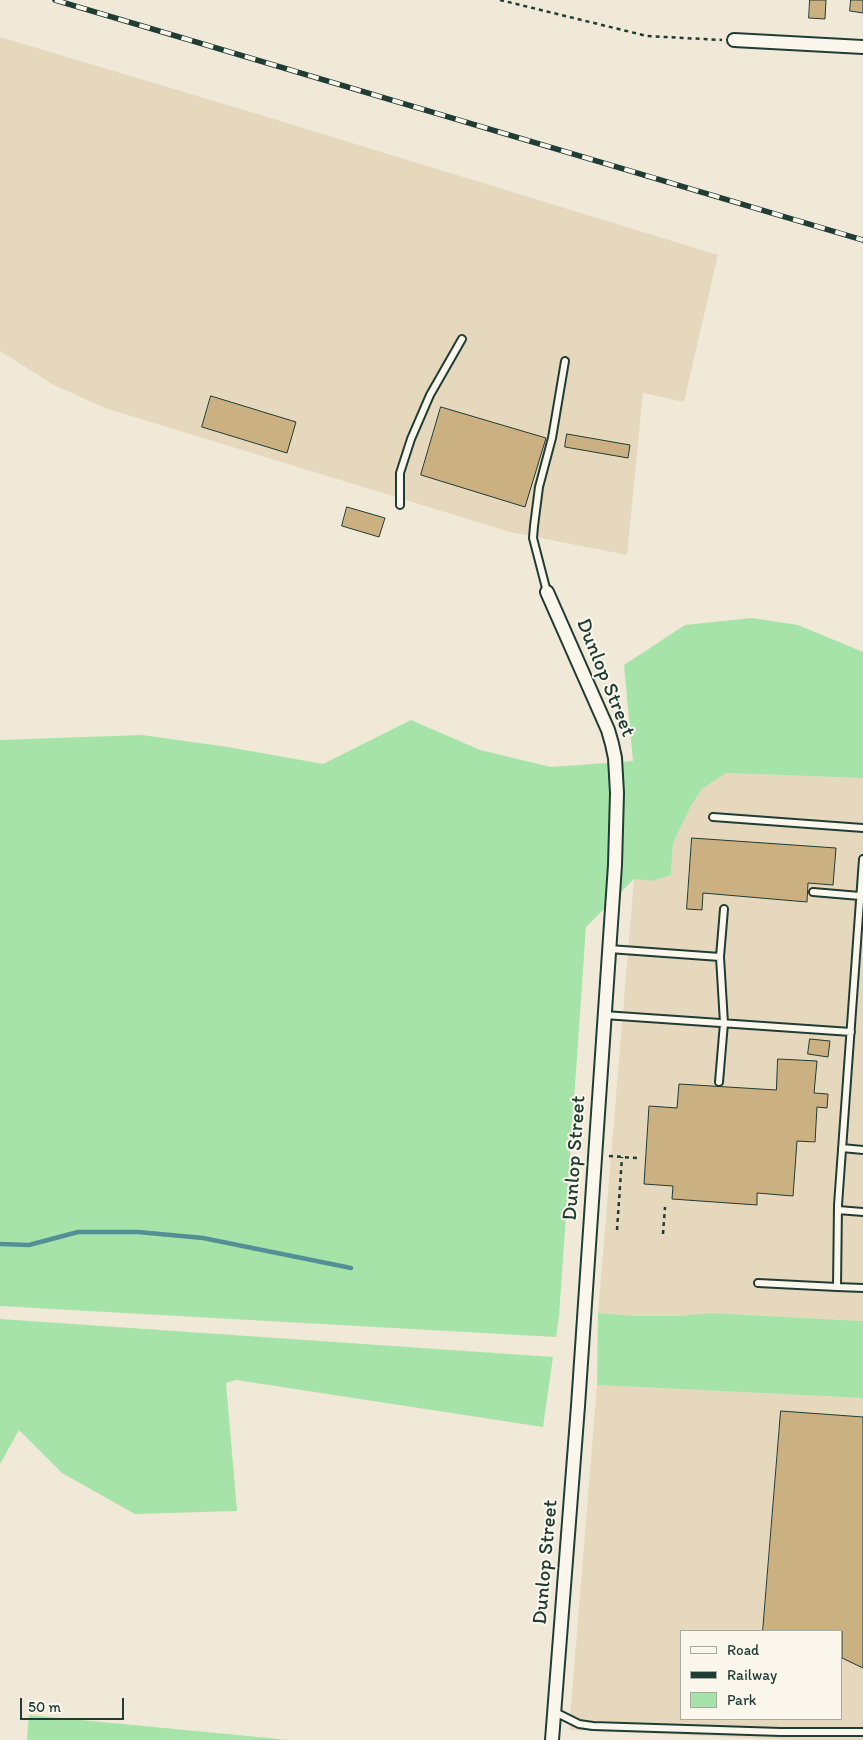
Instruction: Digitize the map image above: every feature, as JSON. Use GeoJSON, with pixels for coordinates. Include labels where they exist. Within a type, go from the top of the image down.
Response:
{"type":"FeatureCollection","features":[{"type":"Feature","properties":{"kind":"street"},"geometry":{"type":"LineString","coordinates":[[734,40],[863,47]]}},
{"type":"Feature","properties":{"kind":"street","name":"Dunlop Street"},"geometry":{"type":"LineString","coordinates":[[547,592],[608,730],[615,758],[617,793],[609,949],[578,1406],[552,1740]]}},
{"type":"Feature","properties":{"kind":"lane"},"geometry":{"type":"LineString","coordinates":[[400,505],[400,473],[411,439],[430,394],[462,339]]}},
{"type":"Feature","properties":{"kind":"lane"},"geometry":{"type":"LineString","coordinates":[[547,592],[533,538],[540,487],[552,438],[565,361]]}},
{"type":"Feature","properties":{"kind":"lane"},"geometry":{"type":"LineString","coordinates":[[713,816],[863,828]]}},
{"type":"Feature","properties":{"kind":"lane"},"geometry":{"type":"LineString","coordinates":[[837,1287],[838,1210],[863,859]]}},
{"type":"Feature","properties":{"kind":"lane"},"geometry":{"type":"LineString","coordinates":[[813,892],[860,896]]}},
{"type":"Feature","properties":{"kind":"lane"},"geometry":{"type":"LineString","coordinates":[[719,1082],[724,1023],[720,957],[724,909]]}},
{"type":"Feature","properties":{"kind":"lane"},"geometry":{"type":"LineString","coordinates":[[609,949],[720,957]]}},
{"type":"Feature","properties":{"kind":"lane"},"geometry":{"type":"LineString","coordinates":[[604,1015],[851,1032]]}},
{"type":"Feature","properties":{"kind":"lane"},"geometry":{"type":"LineString","coordinates":[[842,1148],[863,1150]]}},
{"type":"Feature","properties":{"kind":"lane"},"geometry":{"type":"LineString","coordinates":[[838,1210],[863,1212]]}},
{"type":"Feature","properties":{"kind":"lane"},"geometry":{"type":"LineString","coordinates":[[758,1283],[863,1288]]}},
{"type":"Feature","properties":{"kind":"lane"},"geometry":{"type":"LineString","coordinates":[[554,1711],[579,1724],[593,1726],[782,1732],[863,1732]]}},
{"type":"Feature","properties":{"kind":"path"},"geometry":{"type":"LineString","coordinates":[[500,0],[647,36],[734,40]]}},
{"type":"Feature","properties":{"kind":"path"},"geometry":{"type":"LineString","coordinates":[[595,1154],[636,1158]]}},
{"type":"Feature","properties":{"kind":"path"},"geometry":{"type":"LineString","coordinates":[[617,1230],[622,1157]]}},
{"type":"Feature","properties":{"kind":"path"},"geometry":{"type":"LineString","coordinates":[[663,1234],[665,1207]]}},
{"type":"Feature","properties":{"kind":"shaded area"},"geometry":{"type":"Polygon","coordinates":[[[0,37],[718,255],[684,402],[643,393],[627,555],[510,532],[105,408],[54,385],[0,351],[0,37]]]}},
{"type":"Feature","properties":{"kind":"shaded area"},"geometry":{"type":"Polygon","coordinates":[[[726,773],[863,778],[863,1321],[711,1313],[676,1316],[636,1316],[598,1313],[634,879],[652,881],[671,875],[673,843],[691,806],[702,789],[726,773]]]}},
{"type":"Feature","properties":{"kind":"shaded area"},"geometry":{"type":"Polygon","coordinates":[[[597,1385],[863,1398],[863,1740],[797,1740],[569,1730],[597,1385]]]}},
{"type":"Feature","properties":{"kind":"green space"},"geometry":{"type":"Polygon","coordinates":[[[752,618],[798,625],[863,652],[863,778],[726,773],[702,789],[691,806],[673,843],[671,875],[652,881],[634,879],[586,927],[556,1337],[0,1306],[0,740],[142,735],[228,747],[323,764],[411,720],[480,750],[551,767],[633,761],[624,665],[685,625],[752,618]]]}},
{"type":"Feature","properties":{"kind":"green space"},"geometry":{"type":"Polygon","coordinates":[[[598,1313],[636,1316],[676,1316],[711,1313],[863,1321],[863,1398],[597,1385],[598,1313]]]}},
{"type":"Feature","properties":{"kind":"green space"},"geometry":{"type":"Polygon","coordinates":[[[0,1319],[553,1357],[543,1427],[236,1380],[226,1383],[237,1511],[135,1514],[62,1473],[19,1430],[0,1464],[0,1319]]]}},
{"type":"Feature","properties":{"kind":"green space"},"geometry":{"type":"Polygon","coordinates":[[[29,1715],[289,1740],[27,1740],[29,1715]]]}},
{"type":"Feature","properties":{"kind":"building"},"geometry":{"type":"Polygon","coordinates":[[[810,0],[826,0],[825,19],[809,18],[810,0]]]}},
{"type":"Feature","properties":{"kind":"building"},"geometry":{"type":"Polygon","coordinates":[[[851,0],[863,0],[863,13],[850,11],[851,0]]]}},
{"type":"Feature","properties":{"kind":"building"},"geometry":{"type":"Polygon","coordinates":[[[211,396],[296,422],[287,453],[202,427],[211,396]]]}},
{"type":"Feature","properties":{"kind":"building"},"geometry":{"type":"Polygon","coordinates":[[[441,407],[546,438],[525,507],[421,475],[441,407]]]}},
{"type":"Feature","properties":{"kind":"building"},"geometry":{"type":"Polygon","coordinates":[[[567,434],[630,445],[628,458],[565,447],[567,434]]]}},
{"type":"Feature","properties":{"kind":"building"},"geometry":{"type":"Polygon","coordinates":[[[347,507],[385,518],[379,537],[342,526],[347,507]]]}},
{"type":"Feature","properties":{"kind":"building"},"geometry":{"type":"Polygon","coordinates":[[[692,838],[836,848],[833,885],[808,883],[807,902],[703,893],[702,910],[687,909],[692,838]]]}},
{"type":"Feature","properties":{"kind":"building"},"geometry":{"type":"Polygon","coordinates":[[[810,1039],[830,1041],[828,1057],[808,1054],[810,1039]]]}},
{"type":"Feature","properties":{"kind":"building"},"geometry":{"type":"Polygon","coordinates":[[[778,1059],[817,1061],[814,1093],[828,1094],[827,1108],[817,1107],[815,1142],[797,1141],[793,1196],[757,1193],[757,1205],[672,1199],[673,1186],[644,1184],[649,1106],[677,1108],[679,1084],[776,1090],[778,1059]]]}},
{"type":"Feature","properties":{"kind":"building"},"geometry":{"type":"Polygon","coordinates":[[[781,1411],[863,1417],[863,1668],[843,1658],[843,1630],[763,1630],[781,1411]]]}},
{"type":"Feature","properties":{"kind":"waterway"},"geometry":{"type":"LineString","coordinates":[[0,1244],[29,1245],[78,1232],[138,1232],[203,1238],[351,1268]]}},
{"type":"Feature","properties":{"kind":"railway"},"geometry":{"type":"LineString","coordinates":[[55,0],[863,240]]}}]}
